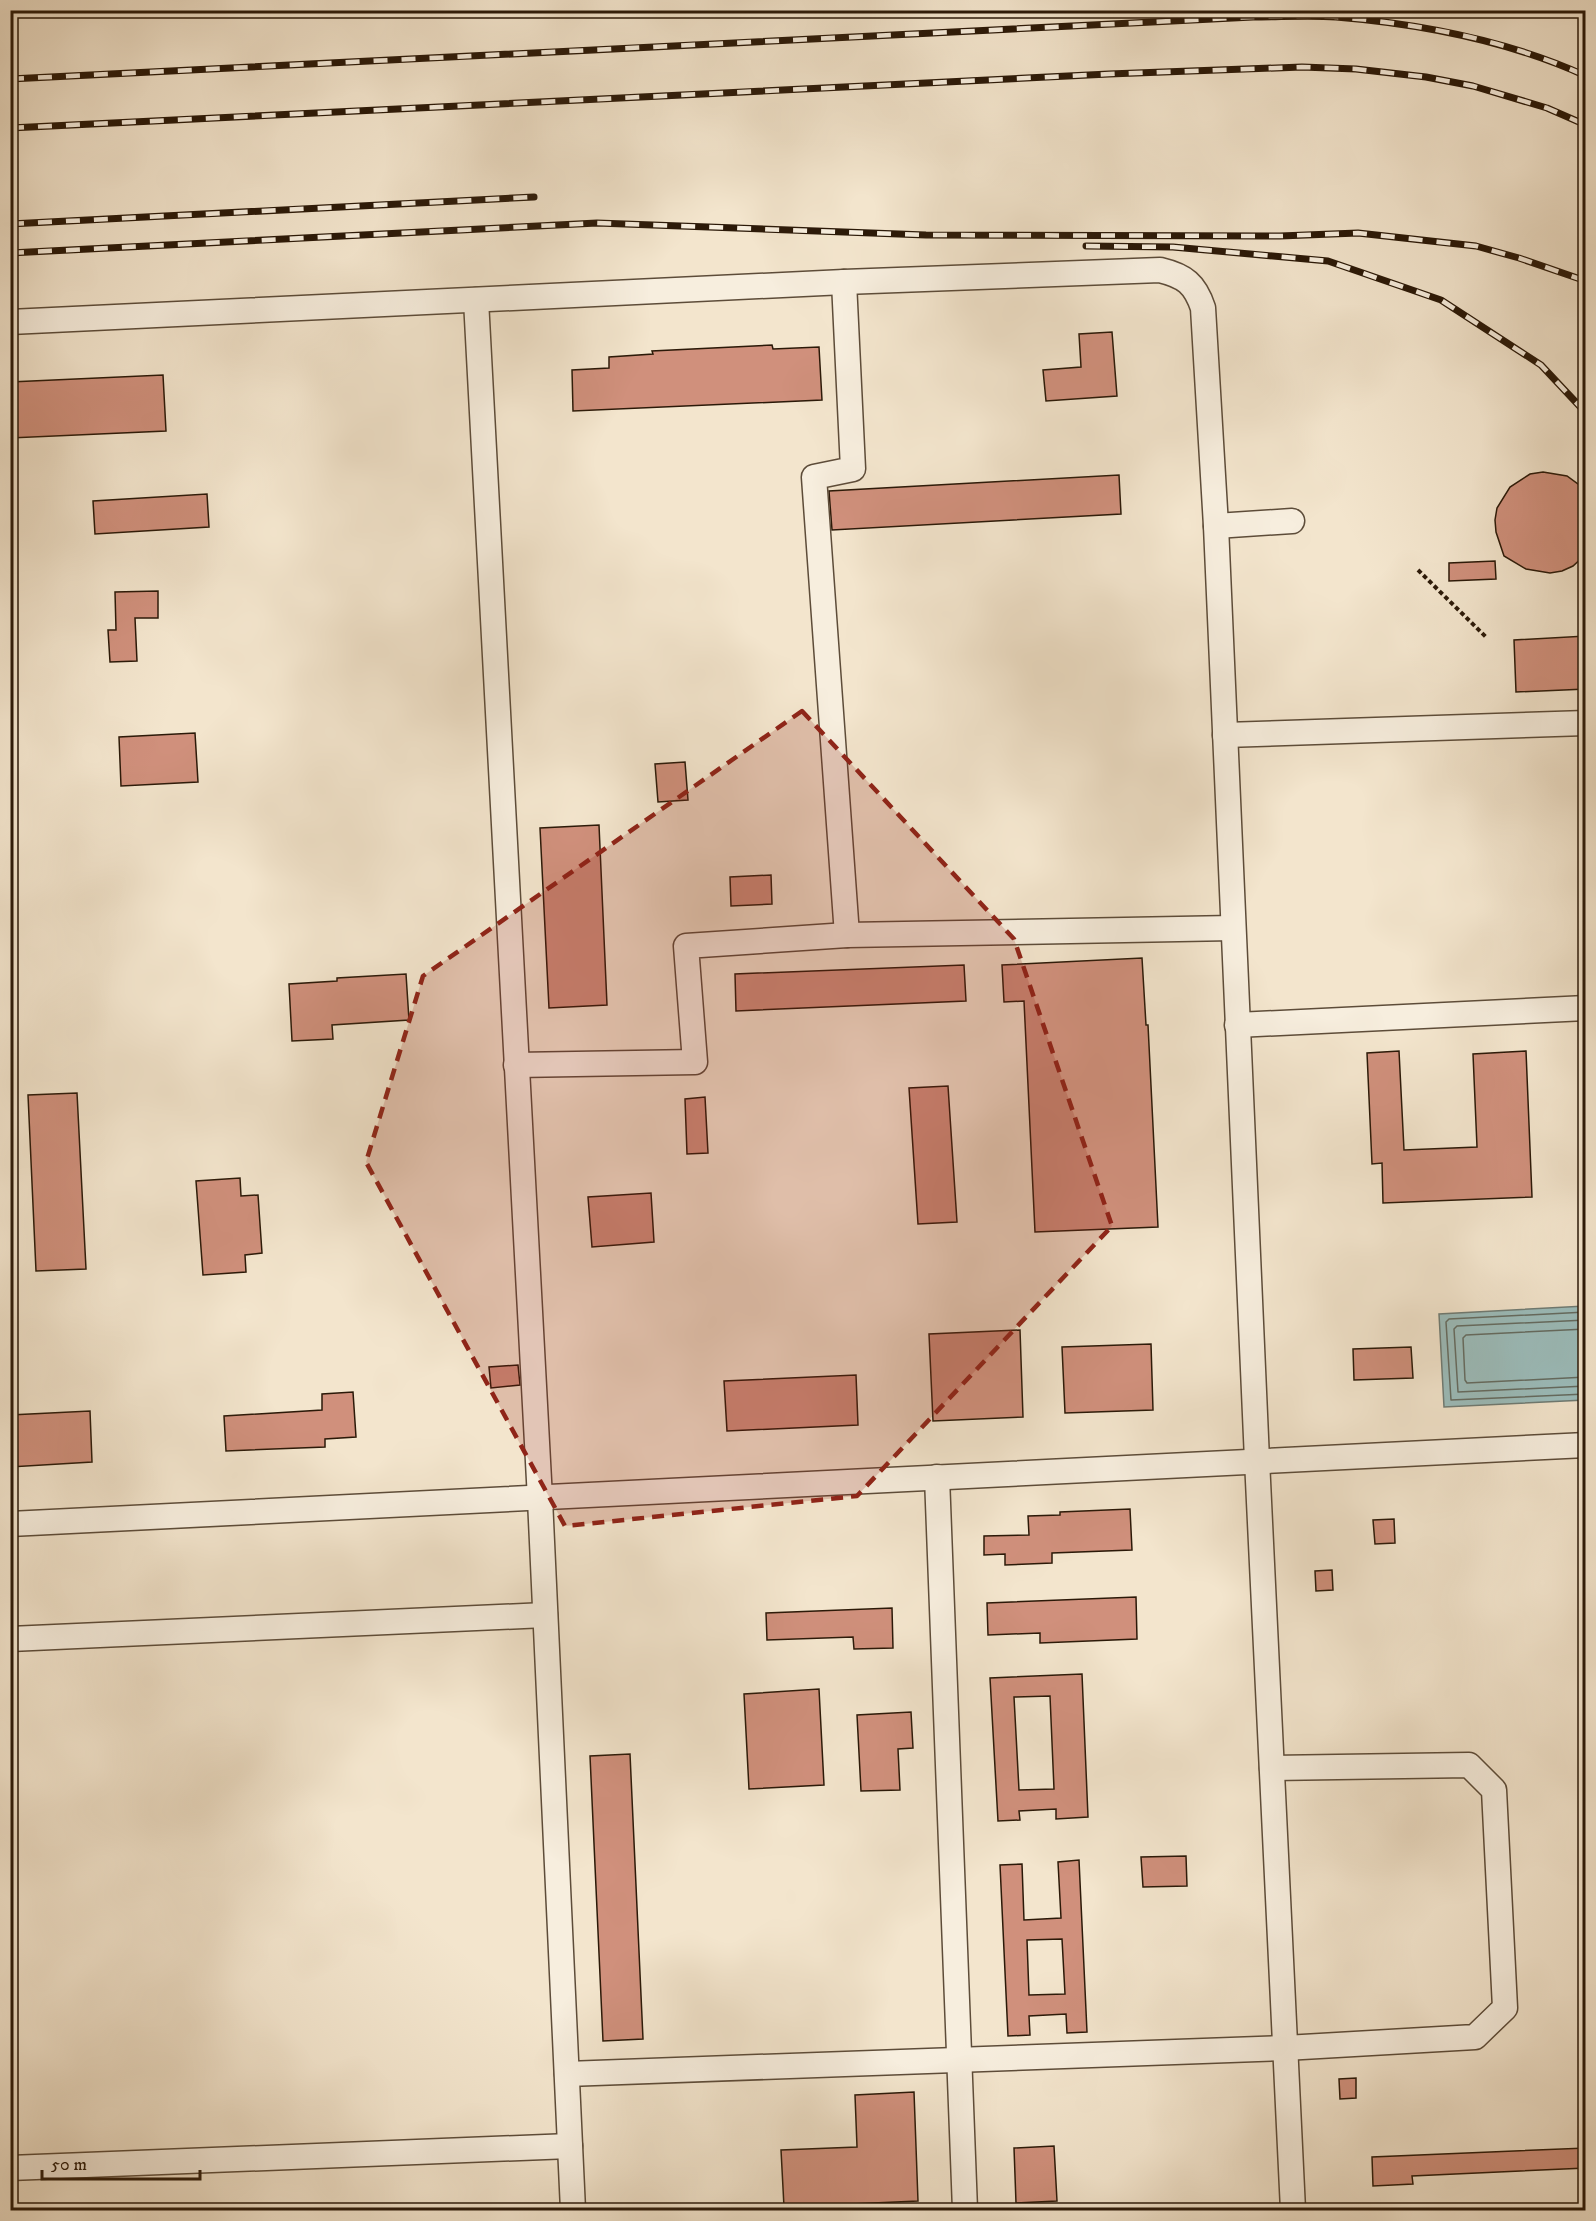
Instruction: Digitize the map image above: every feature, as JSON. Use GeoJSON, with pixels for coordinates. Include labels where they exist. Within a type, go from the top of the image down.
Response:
{"type":"FeatureCollection","features":[{"type":"Feature","properties":{"kind":"lane"},"geometry":{"type":"LineString","coordinates":[[10,322],[844,282],[1160,270],[1174,273],[1189,282],[1198,294],[1203,308],[1216,526],[1293,2211]]}},
{"type":"Feature","properties":{"kind":"lane"},"geometry":{"type":"LineString","coordinates":[[844,282],[853,469],[814,477],[847,936]]}},
{"type":"Feature","properties":{"kind":"lane"},"geometry":{"type":"LineString","coordinates":[[476,300],[540,1499],[573,2211]]}},
{"type":"Feature","properties":{"kind":"lane"},"geometry":{"type":"LineString","coordinates":[[1216,526],[1292,521]]}},
{"type":"Feature","properties":{"kind":"lane"},"geometry":{"type":"LineString","coordinates":[[1225,735],[1586,723]]}},
{"type":"Feature","properties":{"kind":"lane"},"geometry":{"type":"LineString","coordinates":[[516,1065],[695,1062],[686,946],[847,936],[1233,928]]}},
{"type":"Feature","properties":{"kind":"lane"},"geometry":{"type":"LineString","coordinates":[[1238,1025],[1586,1008]]}},
{"type":"Feature","properties":{"kind":"lane"},"geometry":{"type":"LineString","coordinates":[[10,1524],[1586,1445]]}},
{"type":"Feature","properties":{"kind":"lane"},"geometry":{"type":"LineString","coordinates":[[937,1477],[965,2211]]}},
{"type":"Feature","properties":{"kind":"lane"},"geometry":{"type":"LineString","coordinates":[[10,1639],[545,1615]]}},
{"type":"Feature","properties":{"kind":"lane"},"geometry":{"type":"LineString","coordinates":[[567,2074],[1285,2048],[1475,2037],[1505,2008],[1494,1790],[1469,1765],[1272,1768]]}},
{"type":"Feature","properties":{"kind":"lane"},"geometry":{"type":"LineString","coordinates":[[10,2168],[570,2145]]}},
{"type":"Feature","properties":{"kind":"path"},"geometry":{"type":"LineString","coordinates":[[1418,570],[1486,638]]}},
{"type":"Feature","properties":{"kind":"highlighted area"},"geometry":{"type":"Polygon","coordinates":[[[802,711],[1014,939],[1112,1226],[857,1496],[565,1526],[366,1162],[423,976],[802,711]]]}},
{"type":"Feature","properties":{"kind":"water"},"geometry":{"type":"Polygon","coordinates":[[[1585,1306],[1585,1400],[1444,1407],[1439,1314],[1585,1306]]]}},
{"type":"Feature","properties":{"kind":"building"},"geometry":{"type":"Polygon","coordinates":[[[1112,332],[1117,396],[1046,401],[1043,370],[1081,367],[1079,334],[1112,332]]]}},
{"type":"Feature","properties":{"kind":"building"},"geometry":{"type":"Polygon","coordinates":[[[772,345],[773,349],[819,347],[822,400],[573,411],[572,370],[609,368],[609,357],[653,354],[652,351],[772,345]]]}},
{"type":"Feature","properties":{"kind":"building"},"geometry":{"type":"Polygon","coordinates":[[[163,375],[166,431],[10,438],[10,382],[163,375]]]}},
{"type":"Feature","properties":{"kind":"building"},"geometry":{"type":"Polygon","coordinates":[[[1543,472],[1567,476],[1586,490],[1586,554],[1573,566],[1550,573],[1526,569],[1504,556],[1496,532],[1495,520],[1497,508],[1510,487],[1530,474],[1543,472]]]}},
{"type":"Feature","properties":{"kind":"building"},"geometry":{"type":"Polygon","coordinates":[[[1119,475],[1121,514],[832,530],[829,491],[1119,475]]]}},
{"type":"Feature","properties":{"kind":"building"},"geometry":{"type":"Polygon","coordinates":[[[207,494],[209,527],[95,534],[93,501],[207,494]]]}},
{"type":"Feature","properties":{"kind":"building"},"geometry":{"type":"Polygon","coordinates":[[[1495,561],[1496,579],[1449,581],[1449,563],[1495,561]]]}},
{"type":"Feature","properties":{"kind":"building"},"geometry":{"type":"Polygon","coordinates":[[[158,591],[158,618],[135,618],[137,661],[110,662],[108,630],[116,630],[115,592],[158,591]]]}},
{"type":"Feature","properties":{"kind":"building"},"geometry":{"type":"Polygon","coordinates":[[[1586,636],[1586,689],[1516,692],[1514,640],[1586,636]]]}},
{"type":"Feature","properties":{"kind":"building"},"geometry":{"type":"Polygon","coordinates":[[[195,733],[198,782],[121,786],[119,737],[195,733]]]}},
{"type":"Feature","properties":{"kind":"building"},"geometry":{"type":"Polygon","coordinates":[[[685,762],[688,800],[658,802],[655,764],[685,762]]]}},
{"type":"Feature","properties":{"kind":"building"},"geometry":{"type":"Polygon","coordinates":[[[599,825],[607,1005],[549,1008],[540,828],[599,825]]]}},
{"type":"Feature","properties":{"kind":"building"},"geometry":{"type":"Polygon","coordinates":[[[771,875],[772,904],[731,906],[730,877],[771,875]]]}},
{"type":"Feature","properties":{"kind":"building"},"geometry":{"type":"Polygon","coordinates":[[[1142,958],[1146,1025],[1148,1025],[1158,1227],[1035,1232],[1024,1001],[1004,1002],[1002,965],[1142,958]]]}},
{"type":"Feature","properties":{"kind":"building"},"geometry":{"type":"Polygon","coordinates":[[[964,965],[966,1001],[736,1011],[735,974],[964,965]]]}},
{"type":"Feature","properties":{"kind":"building"},"geometry":{"type":"Polygon","coordinates":[[[406,974],[409,1020],[332,1025],[333,1039],[292,1041],[289,984],[337,981],[337,978],[406,974]]]}},
{"type":"Feature","properties":{"kind":"building"},"geometry":{"type":"Polygon","coordinates":[[[1399,1051],[1404,1150],[1477,1147],[1473,1054],[1526,1051],[1532,1197],[1383,1203],[1382,1163],[1372,1164],[1367,1053],[1399,1051]]]}},
{"type":"Feature","properties":{"kind":"building"},"geometry":{"type":"Polygon","coordinates":[[[948,1086],[957,1222],[918,1224],[909,1088],[948,1086]]]}},
{"type":"Feature","properties":{"kind":"building"},"geometry":{"type":"Polygon","coordinates":[[[77,1093],[86,1269],[36,1271],[28,1095],[77,1093]]]}},
{"type":"Feature","properties":{"kind":"building"},"geometry":{"type":"Polygon","coordinates":[[[705,1097],[708,1153],[687,1154],[685,1099],[705,1097]]]}},
{"type":"Feature","properties":{"kind":"building"},"geometry":{"type":"Polygon","coordinates":[[[240,1178],[241,1196],[258,1195],[262,1253],[245,1255],[246,1272],[203,1275],[196,1181],[240,1178]]]}},
{"type":"Feature","properties":{"kind":"building"},"geometry":{"type":"Polygon","coordinates":[[[651,1193],[654,1242],[592,1247],[588,1197],[651,1193]]]}},
{"type":"Feature","properties":{"kind":"building"},"geometry":{"type":"Polygon","coordinates":[[[1020,1330],[1023,1417],[933,1421],[929,1334],[1020,1330]]]}},
{"type":"Feature","properties":{"kind":"building"},"geometry":{"type":"Polygon","coordinates":[[[1151,1344],[1153,1410],[1065,1413],[1062,1347],[1151,1344]]]}},
{"type":"Feature","properties":{"kind":"building"},"geometry":{"type":"Polygon","coordinates":[[[1411,1347],[1413,1378],[1354,1380],[1353,1349],[1411,1347]]]}},
{"type":"Feature","properties":{"kind":"building"},"geometry":{"type":"Polygon","coordinates":[[[518,1365],[520,1385],[491,1388],[489,1367],[518,1365]]]}},
{"type":"Feature","properties":{"kind":"building"},"geometry":{"type":"Polygon","coordinates":[[[856,1375],[858,1425],[727,1431],[724,1381],[856,1375]]]}},
{"type":"Feature","properties":{"kind":"building"},"geometry":{"type":"Polygon","coordinates":[[[353,1392],[356,1437],[325,1439],[325,1447],[226,1451],[224,1416],[322,1410],[322,1394],[353,1392]]]}},
{"type":"Feature","properties":{"kind":"building"},"geometry":{"type":"Polygon","coordinates":[[[90,1411],[92,1462],[10,1467],[10,1415],[90,1411]]]}},
{"type":"Feature","properties":{"kind":"building"},"geometry":{"type":"Polygon","coordinates":[[[1130,1509],[1132,1550],[1052,1553],[1052,1563],[1005,1565],[1005,1554],[984,1555],[984,1536],[1029,1535],[1028,1516],[1130,1509]]]}},
{"type":"Feature","properties":{"kind":"building"},"geometry":{"type":"Polygon","coordinates":[[[1394,1519],[1395,1543],[1375,1544],[1373,1520],[1394,1519]]]}},
{"type":"Feature","properties":{"kind":"building"},"geometry":{"type":"Polygon","coordinates":[[[1332,1570],[1333,1590],[1316,1591],[1315,1571],[1332,1570]]]}},
{"type":"Feature","properties":{"kind":"building"},"geometry":{"type":"Polygon","coordinates":[[[1136,1597],[1137,1639],[1040,1643],[1040,1633],[988,1635],[987,1603],[1136,1597]]]}},
{"type":"Feature","properties":{"kind":"building"},"geometry":{"type":"Polygon","coordinates":[[[892,1608],[893,1648],[854,1649],[853,1637],[767,1640],[766,1613],[892,1608]]]}},
{"type":"Feature","properties":{"kind":"building"},"geometry":{"type":"Polygon","coordinates":[[[1082,1674],[1088,1817],[1056,1819],[1056,1809],[1019,1811],[1020,1820],[998,1821],[990,1678],[1082,1674]],[[1050,1696],[1014,1697],[1019,1790],[1054,1789],[1050,1696]]]}},
{"type":"Feature","properties":{"kind":"building"},"geometry":{"type":"Polygon","coordinates":[[[819,1689],[824,1785],[749,1789],[744,1694],[819,1689]]]}},
{"type":"Feature","properties":{"kind":"building"},"geometry":{"type":"Polygon","coordinates":[[[911,1712],[913,1748],[898,1749],[900,1790],[861,1791],[857,1715],[911,1712]]]}},
{"type":"Feature","properties":{"kind":"building"},"geometry":{"type":"Polygon","coordinates":[[[630,1754],[643,2039],[603,2041],[590,1756],[630,1754]]]}},
{"type":"Feature","properties":{"kind":"building"},"geometry":{"type":"Polygon","coordinates":[[[1186,1856],[1187,1886],[1143,1887],[1141,1857],[1186,1856]]]}},
{"type":"Feature","properties":{"kind":"building"},"geometry":{"type":"Polygon","coordinates":[[[1079,1860],[1087,2032],[1067,2033],[1066,2014],[1029,2016],[1030,2035],[1008,2036],[1000,1865],[1022,1864],[1024,1920],[1061,1918],[1058,1862],[1079,1860]],[[1062,1939],[1027,1940],[1029,1995],[1065,1994],[1062,1939]]]}},
{"type":"Feature","properties":{"kind":"building"},"geometry":{"type":"Polygon","coordinates":[[[1356,2078],[1356,2098],[1340,2099],[1339,2079],[1356,2078]]]}},
{"type":"Feature","properties":{"kind":"building"},"geometry":{"type":"Polygon","coordinates":[[[914,2092],[918,2201],[784,2207],[781,2150],[857,2147],[855,2095],[914,2092]]]}},
{"type":"Feature","properties":{"kind":"building"},"geometry":{"type":"Polygon","coordinates":[[[1054,2146],[1057,2201],[1016,2203],[1014,2148],[1054,2146]]]}},
{"type":"Feature","properties":{"kind":"building"},"geometry":{"type":"Polygon","coordinates":[[[1586,2148],[1586,2168],[1412,2176],[1413,2184],[1373,2186],[1372,2157],[1586,2148]]]}},
{"type":"Feature","properties":{"kind":"railway"},"geometry":{"type":"LineString","coordinates":[[10,79],[1305,16],[1368,20],[1432,29],[1495,43],[1556,63],[1586,76]]}},
{"type":"Feature","properties":{"kind":"railway"},"geometry":{"type":"LineString","coordinates":[[10,128],[1109,74],[1302,67],[1356,69],[1426,77],[1473,86],[1547,108],[1586,125]]}},
{"type":"Feature","properties":{"kind":"railway"},"geometry":{"type":"LineString","coordinates":[[10,224],[534,197]]}},
{"type":"Feature","properties":{"kind":"railway"},"geometry":{"type":"LineString","coordinates":[[10,253],[597,223],[926,235],[1280,236],[1358,233],[1476,246],[1586,281]]}},
{"type":"Feature","properties":{"kind":"railway"},"geometry":{"type":"LineString","coordinates":[[1086,246],[1173,247],[1328,261],[1441,300],[1541,365],[1586,413]]}}]}
